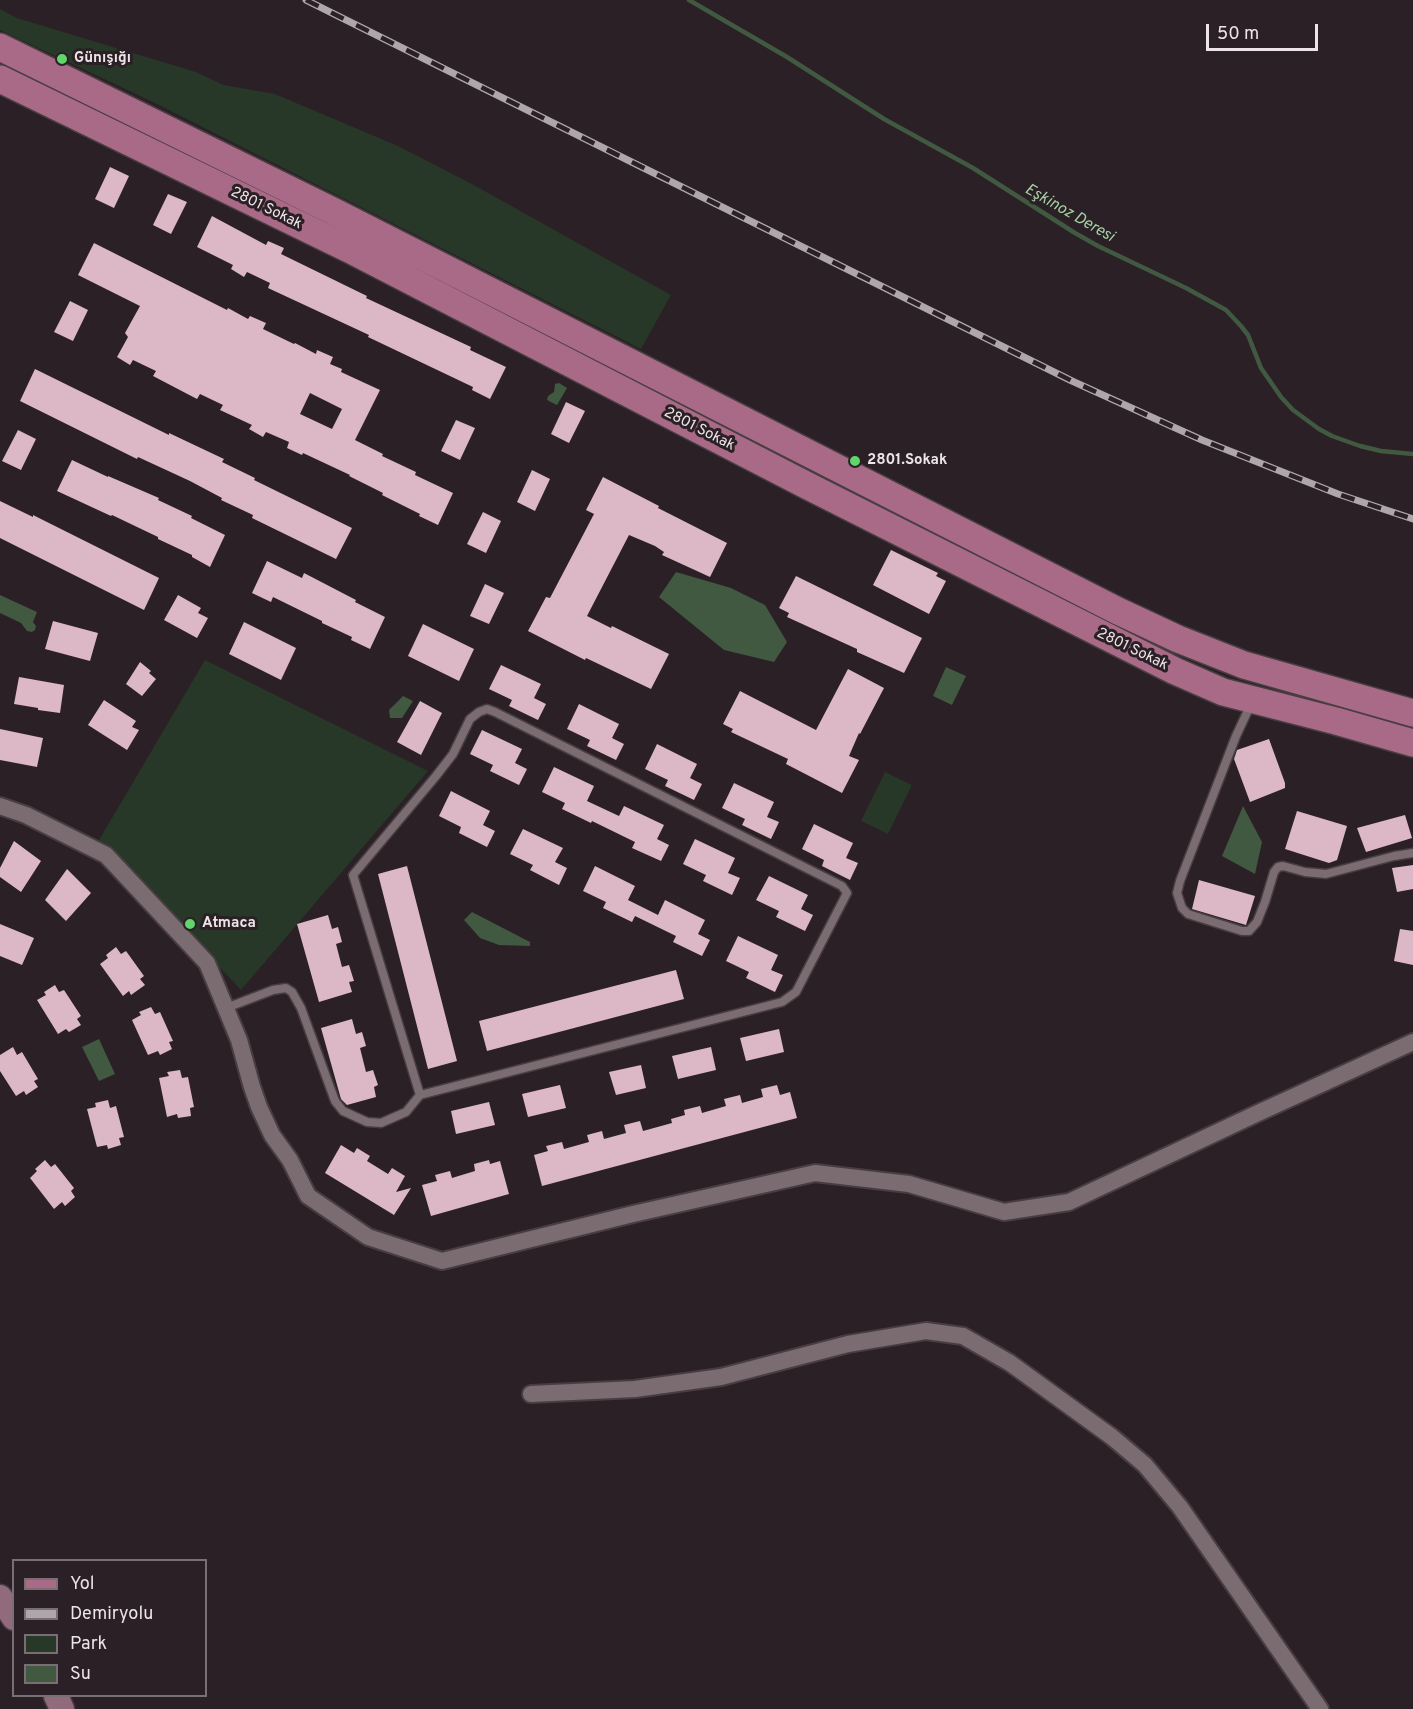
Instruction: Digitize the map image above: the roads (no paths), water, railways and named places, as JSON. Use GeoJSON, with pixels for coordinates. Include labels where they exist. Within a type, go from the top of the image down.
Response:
{"type":"FeatureCollection","features":[{"type":"Feature","properties":{"kind":"main road","name":"2801 Sokak"},"geometry":{"type":"LineString","coordinates":[[0,47],[324,206],[1178,639],[1244,665],[1413,713]]}},
{"type":"Feature","properties":{"kind":"main road","name":"2801 Sokak"},"geometry":{"type":"LineString","coordinates":[[0,79],[348,249],[1175,671],[1223,692],[1413,743]]}},
{"type":"Feature","properties":{"kind":"street"},"geometry":{"type":"LineString","coordinates":[[0,806],[26,814],[106,855],[207,963],[239,1040],[259,1107],[272,1135],[290,1160],[308,1196],[368,1237],[442,1261],[633,1214],[815,1173],[909,1184],[1004,1212],[1069,1202],[1413,1042]]}},
{"type":"Feature","properties":{"kind":"street"},"geometry":{"type":"LineString","coordinates":[[531,1394],[635,1389],[722,1377],[848,1344],[926,1331],[963,1336],[1010,1362],[1113,1437],[1145,1465],[1180,1507],[1320,1709]]}},
{"type":"Feature","properties":{"kind":"street"},"geometry":{"type":"LineString","coordinates":[[0,1597],[12,1615]]}},
{"type":"Feature","properties":{"kind":"lane"},"geometry":{"type":"LineString","coordinates":[[1253,699],[1236,736],[1179,881],[1177,893],[1182,908],[1188,914],[1242,932],[1249,931],[1257,922],[1274,872],[1278,867],[1326,874],[1413,853]]}},
{"type":"Feature","properties":{"kind":"lane"},"geometry":{"type":"LineString","coordinates":[[226,1008],[273,990],[286,988],[292,992],[301,1008],[335,1101],[343,1111],[368,1122],[381,1123],[406,1112],[420,1095],[782,1002],[796,992],[847,893],[842,886],[495,712],[487,710],[479,712],[470,719],[453,754],[436,776],[353,875],[420,1095]]}},
{"type":"Feature","properties":{"kind":"water"},"geometry":{"type":"Polygon","coordinates":[[[559,383],[567,388],[557,405],[547,400],[548,396],[554,392],[555,384],[559,383]]]}},
{"type":"Feature","properties":{"kind":"water"},"geometry":{"type":"Polygon","coordinates":[[[676,572],[731,588],[765,605],[787,642],[774,662],[724,650],[659,597],[676,572]]]}},
{"type":"Feature","properties":{"kind":"water"},"geometry":{"type":"Polygon","coordinates":[[[0,595],[37,612],[33,622],[36,626],[35,630],[27,631],[21,623],[0,613],[0,595]]]}},
{"type":"Feature","properties":{"kind":"water"},"geometry":{"type":"Polygon","coordinates":[[[946,667],[966,676],[952,705],[933,696],[946,667]]]}},
{"type":"Feature","properties":{"kind":"water"},"geometry":{"type":"Polygon","coordinates":[[[403,696],[413,701],[402,718],[390,718],[389,710],[403,696]]]}},
{"type":"Feature","properties":{"kind":"water"},"geometry":{"type":"Polygon","coordinates":[[[1243,806],[1262,842],[1255,874],[1222,856],[1243,806]]]}},
{"type":"Feature","properties":{"kind":"water"},"geometry":{"type":"Polygon","coordinates":[[[472,912],[530,942],[530,946],[499,945],[480,938],[464,920],[472,912]]]}},
{"type":"Feature","properties":{"kind":"water"},"geometry":{"type":"Polygon","coordinates":[[[99,1039],[115,1074],[99,1081],[82,1047],[99,1039]]]}},
{"type":"Feature","properties":{"kind":"waterway","name":"Eşkinoz Deresi"},"geometry":{"type":"LineString","coordinates":[[689,0],[787,57],[884,119],[973,168],[1075,233],[1226,310],[1248,335],[1261,368],[1281,397],[1293,410],[1319,429],[1360,446],[1381,451],[1413,454]]}},
{"type":"Feature","properties":{"kind":"railway"},"geometry":{"type":"LineString","coordinates":[[306,0],[1072,381],[1202,440],[1338,494],[1413,519]]}},
{"type":"Feature","properties":{"kind":"place","name":"Günışığı"},"geometry":{"type":"Point","coordinates":[62,59]}},
{"type":"Feature","properties":{"kind":"place","name":"2801.Sokak"},"geometry":{"type":"Point","coordinates":[855,461]}},
{"type":"Feature","properties":{"kind":"place","name":"Atmaca"},"geometry":{"type":"Point","coordinates":[190,924]}}]}
